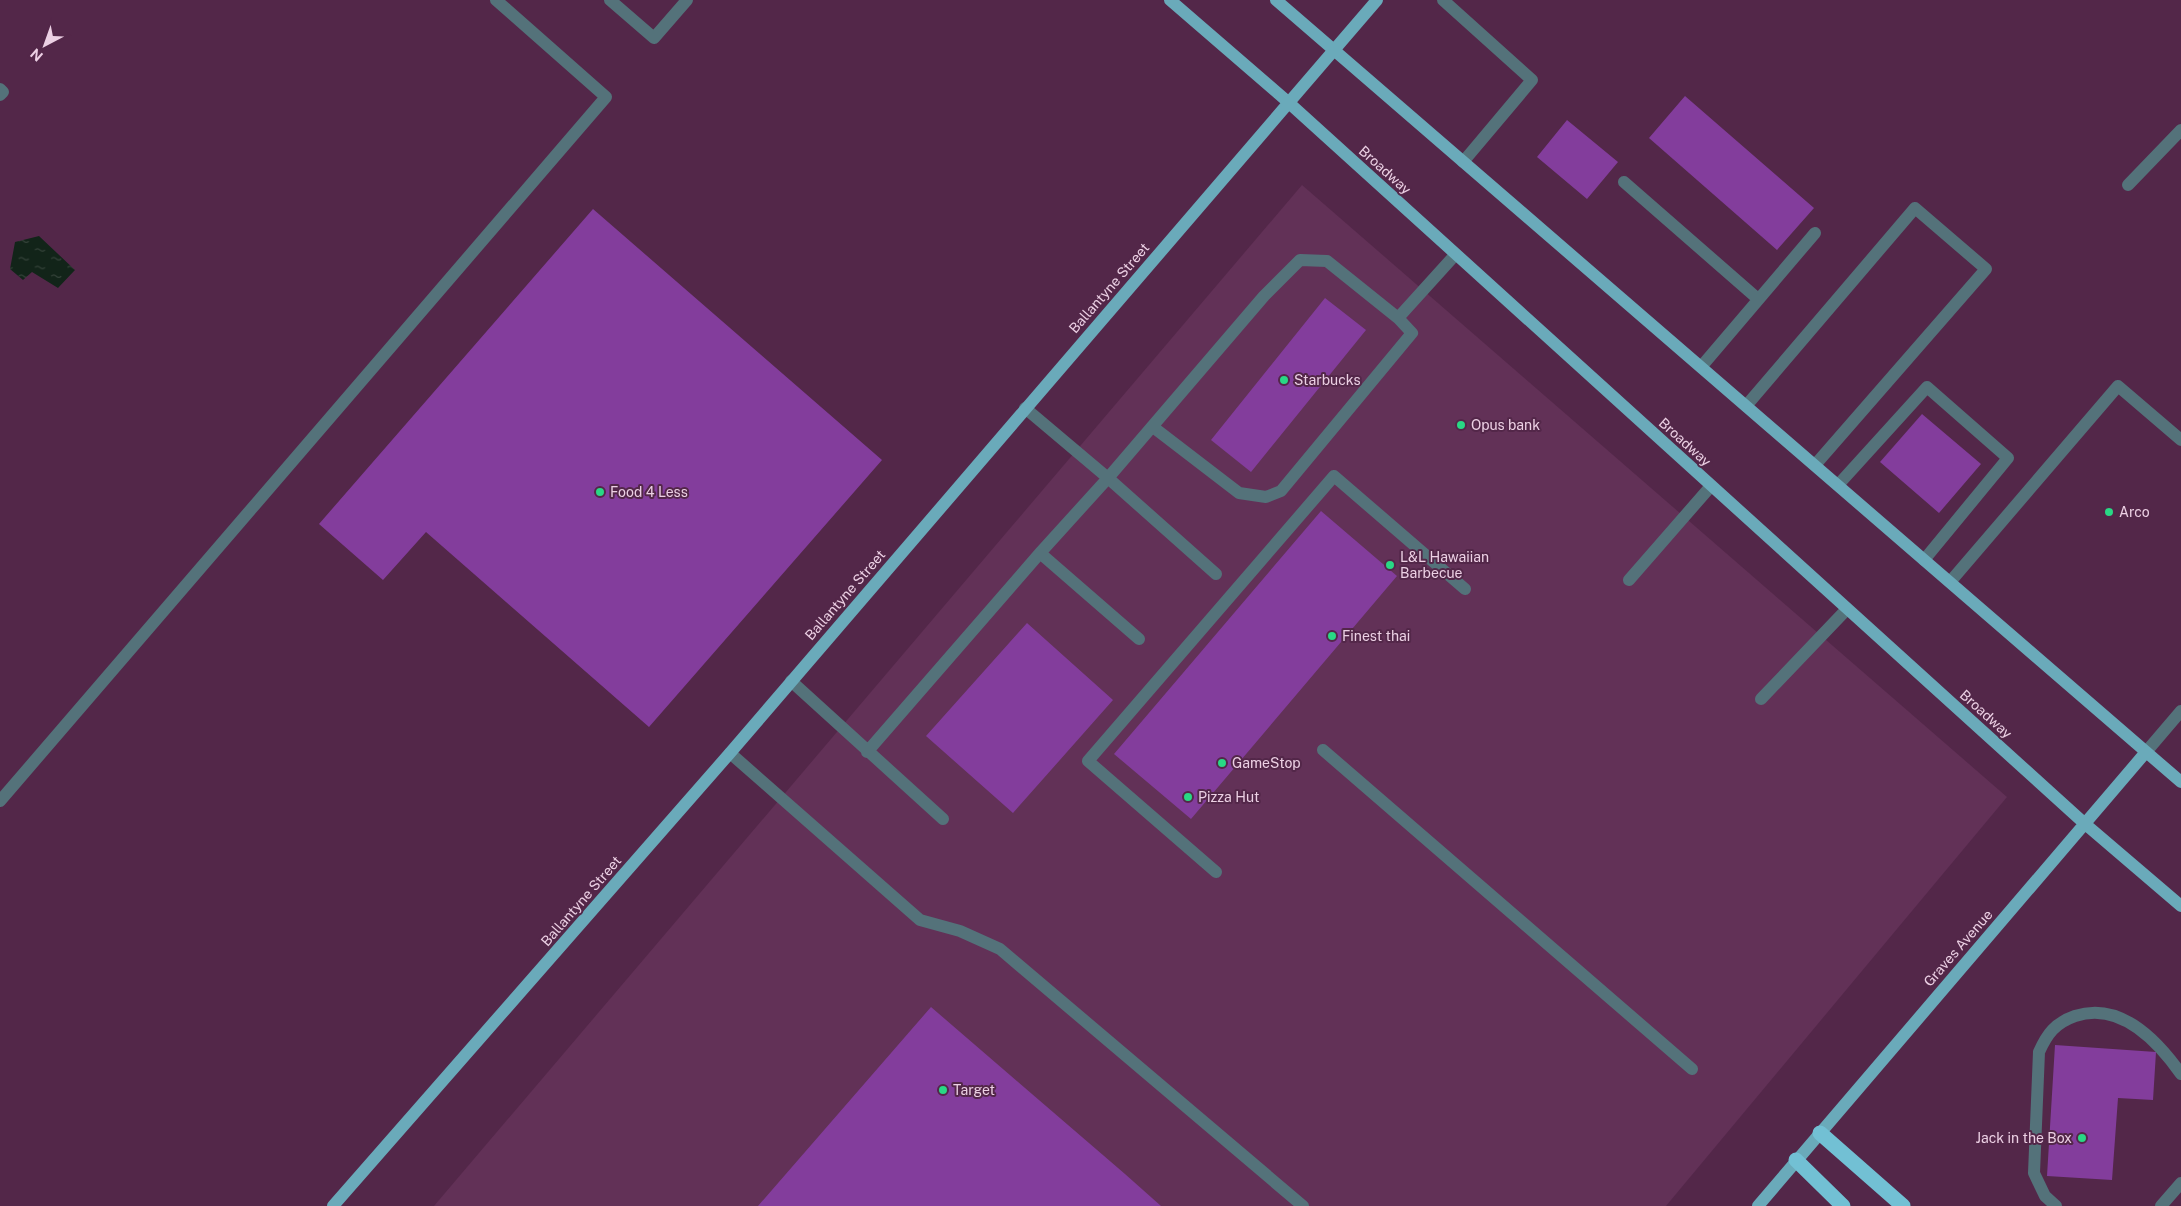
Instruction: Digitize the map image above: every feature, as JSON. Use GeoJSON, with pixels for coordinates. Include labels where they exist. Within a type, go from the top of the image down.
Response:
{"type":"FeatureCollection","features":[{"type":"Feature","properties":{"kind":"highway"},"geometry":{"type":"LineString","coordinates":[[1820,1133],[1903,1206]]}},
{"type":"Feature","properties":{"kind":"highway"},"geometry":{"type":"LineString","coordinates":[[1796,1160],[1843,1206]]}},
{"type":"Feature","properties":{"kind":"main road","name":"Broadway"},"geometry":{"type":"LineString","coordinates":[[1170,0],[1288,102],[2084,823],[2181,906]]}},
{"type":"Feature","properties":{"kind":"main road"},"geometry":{"type":"LineString","coordinates":[[1276,0],[2181,782]]}},
{"type":"Feature","properties":{"kind":"main road","name":"Ballantyne Street"},"geometry":{"type":"LineString","coordinates":[[333,1206],[730,753],[1377,0]]}},
{"type":"Feature","properties":{"kind":"main road","name":"Graves Avenue"},"geometry":{"type":"LineString","coordinates":[[1758,1206],[2146,752]]}},
{"type":"Feature","properties":{"kind":"street"},"geometry":{"type":"LineString","coordinates":[[0,801],[606,97],[496,0]]}},
{"type":"Feature","properties":{"kind":"street"},"geometry":{"type":"LineString","coordinates":[[610,0],[654,38],[687,0]]}},
{"type":"Feature","properties":{"kind":"street"},"geometry":{"type":"LineString","coordinates":[[1442,0],[1532,80],[1463,162]]}},
{"type":"Feature","properties":{"kind":"street"},"geometry":{"type":"LineString","coordinates":[[0,89],[3,92],[0,96]]}},
{"type":"Feature","properties":{"kind":"street"},"geometry":{"type":"LineString","coordinates":[[2128,185],[2181,130]]}},
{"type":"Feature","properties":{"kind":"street"},"geometry":{"type":"LineString","coordinates":[[1624,182],[1758,299]]}},
{"type":"Feature","properties":{"kind":"street"},"geometry":{"type":"LineString","coordinates":[[1746,406],[1915,208],[1986,269],[1815,465]]}},
{"type":"Feature","properties":{"kind":"street"},"geometry":{"type":"LineString","coordinates":[[1701,367],[1815,233]]}},
{"type":"Feature","properties":{"kind":"street"},"geometry":{"type":"LineString","coordinates":[[1398,318],[1455,255]]}},
{"type":"Feature","properties":{"kind":"street"},"geometry":{"type":"LineString","coordinates":[[867,752],[1040,553],[1153,427],[1264,296],[1300,260],[1327,261],[1398,318],[1412,333],[1281,491],[1266,497],[1238,493],[1153,427]]}},
{"type":"Feature","properties":{"kind":"street"},"geometry":{"type":"LineString","coordinates":[[1950,582],[2118,386],[2181,440]]}},
{"type":"Feature","properties":{"kind":"street"},"geometry":{"type":"LineString","coordinates":[[1838,485],[1927,387],[2008,458],[1924,560]]}},
{"type":"Feature","properties":{"kind":"street"},"geometry":{"type":"LineString","coordinates":[[1025,408],[1108,478],[1216,574]]}},
{"type":"Feature","properties":{"kind":"street"},"geometry":{"type":"LineString","coordinates":[[1216,872],[1088,761],[1334,476],[1465,589]]}},
{"type":"Feature","properties":{"kind":"street"},"geometry":{"type":"LineString","coordinates":[[1629,580],[1712,486]]}},
{"type":"Feature","properties":{"kind":"street"},"geometry":{"type":"LineString","coordinates":[[1040,553],[1139,639]]}},
{"type":"Feature","properties":{"kind":"street"},"geometry":{"type":"LineString","coordinates":[[1760,699],[1847,609]]}},
{"type":"Feature","properties":{"kind":"street"},"geometry":{"type":"LineString","coordinates":[[791,681],[867,752],[944,819]]}},
{"type":"Feature","properties":{"kind":"street","name":"Graves Avenue"},"geometry":{"type":"LineString","coordinates":[[2146,752],[2181,711]]}},
{"type":"Feature","properties":{"kind":"street"},"geometry":{"type":"LineString","coordinates":[[1323,750],[1692,1069]]}},
{"type":"Feature","properties":{"kind":"street"},"geometry":{"type":"LineString","coordinates":[[730,753],[920,920],[960,931],[1000,950],[1303,1206]]}},
{"type":"Feature","properties":{"kind":"street"},"geometry":{"type":"LineString","coordinates":[[2056,1206],[2045,1196],[2034,1173],[2039,1052],[2046,1035],[2056,1025],[2087,1012],[2107,1012],[2139,1028],[2181,1074]]}},
{"type":"Feature","properties":{"kind":"street"},"geometry":{"type":"LineString","coordinates":[[2162,1206],[2181,1183]]}},
{"type":"Feature","properties":{"kind":"shaded area"},"geometry":{"type":"Polygon","coordinates":[[[1302,185],[2007,797],[1666,1206],[434,1206],[1302,185]]]}},
{"type":"Feature","properties":{"kind":"water"},"geometry":{"type":"Polygon","coordinates":[[[39,236],[75,270],[58,288],[32,272],[23,280],[10,269],[15,242],[39,236]]]}},
{"type":"Feature","properties":{"kind":"building"},"geometry":{"type":"Polygon","coordinates":[[[1685,96],[1814,208],[1777,250],[1649,138],[1685,96]]]}},
{"type":"Feature","properties":{"kind":"building"},"geometry":{"type":"Polygon","coordinates":[[[1567,120],[1618,162],[1587,199],[1537,157],[1567,120]]]}},
{"type":"Feature","properties":{"kind":"building","name":"Food 4 Less"},"geometry":{"type":"Polygon","coordinates":[[[593,209],[882,460],[649,727],[426,532],[383,580],[319,524],[593,209]]]}},
{"type":"Feature","properties":{"kind":"building"},"geometry":{"type":"Polygon","coordinates":[[[1325,298],[1366,330],[1251,472],[1211,440],[1325,298]]]}},
{"type":"Feature","properties":{"kind":"building"},"geometry":{"type":"Polygon","coordinates":[[[1922,414],[1981,464],[1939,513],[1880,462],[1922,414]]]}},
{"type":"Feature","properties":{"kind":"building"},"geometry":{"type":"Polygon","coordinates":[[[1321,511],[1397,576],[1191,819],[1114,754],[1321,511]]]}},
{"type":"Feature","properties":{"kind":"building"},"geometry":{"type":"Polygon","coordinates":[[[1027,623],[1113,700],[1013,813],[926,736],[1027,623]]]}},
{"type":"Feature","properties":{"kind":"building","name":"Target"},"geometry":{"type":"Polygon","coordinates":[[[931,1007],[1125,1174],[1161,1206],[758,1206],[931,1007]]]}},
{"type":"Feature","properties":{"kind":"building","name":"Jack in the Box"},"geometry":{"type":"Polygon","coordinates":[[[2055,1045],[2156,1052],[2153,1100],[2118,1098],[2112,1180],[2047,1176],[2055,1045]]]}},
{"type":"Feature","properties":{"kind":"place","name":"Starbucks"},"geometry":{"type":"Point","coordinates":[1284,380]}},
{"type":"Feature","properties":{"kind":"place","name":"Opus bank"},"geometry":{"type":"Point","coordinates":[1461,425]}},
{"type":"Feature","properties":{"kind":"place","name":"Food 4 Less"},"geometry":{"type":"Point","coordinates":[600,492]}},
{"type":"Feature","properties":{"kind":"place","name":"Arco"},"geometry":{"type":"Point","coordinates":[2109,512]}},
{"type":"Feature","properties":{"kind":"place","name":"L&L Hawaiian Barbecue"},"geometry":{"type":"Point","coordinates":[1390,565]}},
{"type":"Feature","properties":{"kind":"place","name":"Finest thai"},"geometry":{"type":"Point","coordinates":[1332,636]}},
{"type":"Feature","properties":{"kind":"place","name":"GameStop"},"geometry":{"type":"Point","coordinates":[1222,763]}},
{"type":"Feature","properties":{"kind":"place","name":"Pizza Hut"},"geometry":{"type":"Point","coordinates":[1188,797]}},
{"type":"Feature","properties":{"kind":"place","name":"Target"},"geometry":{"type":"Point","coordinates":[943,1090]}},
{"type":"Feature","properties":{"kind":"place","name":"Jack in the Box"},"geometry":{"type":"Point","coordinates":[2082,1138]}}]}
